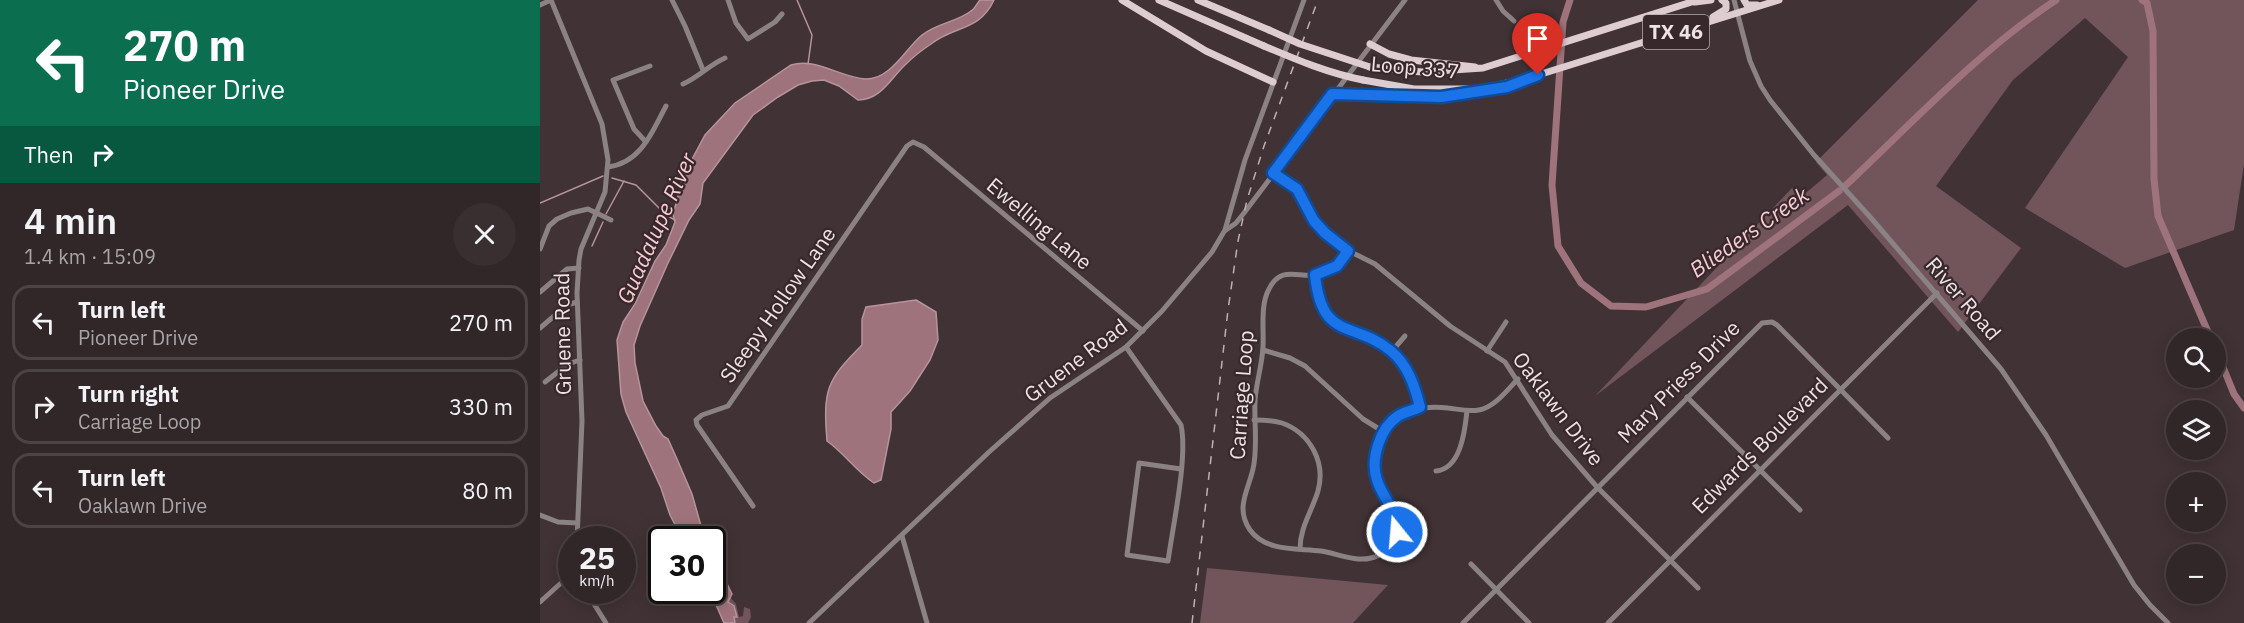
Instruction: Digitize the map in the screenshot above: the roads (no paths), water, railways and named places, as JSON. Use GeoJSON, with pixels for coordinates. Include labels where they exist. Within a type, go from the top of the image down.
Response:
{"type":"FeatureCollection","features":[{"type":"Feature","properties":{"kind":"main road"},"geometry":{"type":"LineString","coordinates":[[1122,0],[1206,51],[1273,82]]}},
{"type":"Feature","properties":{"kind":"main road","name":"Loop 337"},"geometry":{"type":"LineString","coordinates":[[1159,0],[1337,75],[1414,89],[1462,90],[1491,87],[1538,75],[1779,0]]}},
{"type":"Feature","properties":{"kind":"main road","name":"Loop 337"},"geometry":{"type":"LineString","coordinates":[[1198,0],[1311,47],[1370,67],[1422,72],[1483,68],[1698,0]]}},
{"type":"Feature","properties":{"kind":"main road"},"geometry":{"type":"LineString","coordinates":[[1689,3],[1711,0]]}},
{"type":"Feature","properties":{"kind":"main road"},"geometry":{"type":"LineString","coordinates":[[1701,25],[1726,9],[1726,3],[1722,0]]}},
{"type":"Feature","properties":{"kind":"main road"},"geometry":{"type":"LineString","coordinates":[[1744,0],[1750,6],[1763,5]]}},
{"type":"Feature","properties":{"kind":"main road"},"geometry":{"type":"LineString","coordinates":[[1370,44],[1389,54],[1411,60],[1483,68]]}},
{"type":"Feature","properties":{"kind":"main road"},"geometry":{"type":"LineString","coordinates":[[1332,94],[1374,97],[1449,97],[1507,87],[1538,75]]}},
{"type":"Feature","properties":{"kind":"street"},"geometry":{"type":"LineString","coordinates":[[540,4],[551,0]]}},
{"type":"Feature","properties":{"kind":"street","name":"Gruene Road"},"geometry":{"type":"LineString","coordinates":[[551,0],[602,124],[608,167],[605,192],[581,249],[579,268],[582,464],[577,523]]}},
{"type":"Feature","properties":{"kind":"street"},"geometry":{"type":"LineString","coordinates":[[672,0],[703,70]]}},
{"type":"Feature","properties":{"kind":"street"},"geometry":{"type":"LineString","coordinates":[[728,0],[735,24],[748,39],[777,20],[782,14]]}},
{"type":"Feature","properties":{"kind":"street","name":"Gruene Road"},"geometry":{"type":"LineString","coordinates":[[809,623],[989,452],[1050,398],[1126,347],[1143,331],[1212,252],[1225,230],[1245,160],[1304,0]]}},
{"type":"Feature","properties":{"kind":"street"},"geometry":{"type":"LineString","coordinates":[[1225,230],[1236,223],[1405,0]]}},
{"type":"Feature","properties":{"kind":"street"},"geometry":{"type":"LineString","coordinates":[[1496,0],[1503,11],[1514,21]]}},
{"type":"Feature","properties":{"kind":"street","name":"River Road"},"geometry":{"type":"LineString","coordinates":[[1734,0],[1750,61],[1770,100],[1814,155],[1937,293],[2014,386],[2046,435],[2128,575],[2150,605],[2168,623]]}},
{"type":"Feature","properties":{"kind":"street"},"geometry":{"type":"LineString","coordinates":[[683,84],[725,58]]}},
{"type":"Feature","properties":{"kind":"street"},"geometry":{"type":"LineString","coordinates":[[646,142],[634,129],[613,80],[650,66]]}},
{"type":"Feature","properties":{"kind":"street"},"geometry":{"type":"LineString","coordinates":[[608,167],[623,164],[634,158],[646,142],[666,106]]}},
{"type":"Feature","properties":{"kind":"street","name":"Ewelling Lane"},"geometry":{"type":"LineString","coordinates":[[915,141],[1143,331]]}},
{"type":"Feature","properties":{"kind":"street","name":"Sleepy Hollow Lane"},"geometry":{"type":"LineString","coordinates":[[753,506],[697,425],[696,420],[709,412],[728,406],[907,146],[915,141]]}},
{"type":"Feature","properties":{"kind":"street","name":"Oaklawn Drive"},"geometry":{"type":"LineString","coordinates":[[1273,173],[1297,189],[1314,221],[1325,233],[1348,251],[1375,264],[1450,326],[1505,362],[1552,435],[1597,488],[1698,588]]}},
{"type":"Feature","properties":{"kind":"street"},"geometry":{"type":"LineString","coordinates":[[540,249],[544,233],[557,219],[584,208],[611,220]]}},
{"type":"Feature","properties":{"kind":"street","name":"Carriage Loop"},"geometry":{"type":"LineString","coordinates":[[1348,251],[1337,266],[1315,275],[1294,273],[1284,275],[1268,289],[1265,303],[1263,350],[1255,399],[1255,458],[1243,500],[1244,517],[1254,535],[1276,547],[1327,552],[1358,559],[1369,559],[1385,551],[1396,536],[1396,521],[1377,479],[1375,466],[1377,451],[1384,432]]}},
{"type":"Feature","properties":{"kind":"street"},"geometry":{"type":"LineString","coordinates":[[540,292],[567,269],[579,268]]}},
{"type":"Feature","properties":{"kind":"street"},"geometry":{"type":"LineString","coordinates":[[1315,275],[1322,307],[1331,319],[1343,329],[1375,340],[1392,351],[1407,370],[1415,386],[1420,407]]}},
{"type":"Feature","properties":{"kind":"street","name":"Edwards Boulevard"},"geometry":{"type":"LineString","coordinates":[[1608,623],[1937,293]]}},
{"type":"Feature","properties":{"kind":"street"},"geometry":{"type":"LineString","coordinates":[[540,328],[567,305],[578,302]]}},
{"type":"Feature","properties":{"kind":"street"},"geometry":{"type":"LineString","coordinates":[[1487,351],[1506,322]]}},
{"type":"Feature","properties":{"kind":"street","name":"Mary Priess Drive"},"geometry":{"type":"LineString","coordinates":[[1463,623],[1759,325],[1768,322],[1777,326],[1839,389]]}},
{"type":"Feature","properties":{"kind":"street"},"geometry":{"type":"LineString","coordinates":[[1392,351],[1405,336]]}},
{"type":"Feature","properties":{"kind":"street"},"geometry":{"type":"LineString","coordinates":[[1126,347],[1181,425],[1183,435],[1180,469],[1168,561],[1127,555],[1139,463],[1180,469]]}},
{"type":"Feature","properties":{"kind":"street"},"geometry":{"type":"LineString","coordinates":[[1263,350],[1290,358],[1305,366],[1364,419],[1384,432],[1398,416],[1420,407],[1467,411],[1487,407],[1518,379]]}},
{"type":"Feature","properties":{"kind":"street"},"geometry":{"type":"LineString","coordinates":[[545,382],[568,364],[580,360]]}},
{"type":"Feature","properties":{"kind":"street"},"geometry":{"type":"LineString","coordinates":[[1839,389],[1888,438]]}},
{"type":"Feature","properties":{"kind":"street"},"geometry":{"type":"LineString","coordinates":[[1687,397],[1800,510]]}},
{"type":"Feature","properties":{"kind":"street"},"geometry":{"type":"LineString","coordinates":[[1436,471],[1444,470],[1451,465],[1465,429],[1467,411]]}},
{"type":"Feature","properties":{"kind":"street"},"geometry":{"type":"LineString","coordinates":[[1254,420],[1280,422],[1296,430],[1310,443],[1316,455],[1319,465],[1319,485],[1304,522],[1300,549]]}},
{"type":"Feature","properties":{"kind":"street"},"geometry":{"type":"LineString","coordinates":[[540,515],[558,522],[577,523]]}},
{"type":"Feature","properties":{"kind":"street"},"geometry":{"type":"LineString","coordinates":[[902,536],[927,623]]}},
{"type":"Feature","properties":{"kind":"street"},"geometry":{"type":"LineString","coordinates":[[1470,564],[1529,623]]}},
{"type":"Feature","properties":{"kind":"street"},"geometry":{"type":"LineString","coordinates":[[540,602],[558,586]]}},
{"type":"Feature","properties":{"kind":"street"},"geometry":{"type":"LineString","coordinates":[[594,604],[606,623]]}},
{"type":"Feature","properties":{"kind":"waterway"},"geometry":{"type":"LineString","coordinates":[[797,0],[812,35],[808,64]]}},
{"type":"Feature","properties":{"kind":"waterway","name":"Blieders Creek"},"geometry":{"type":"LineString","coordinates":[[1570,0],[1563,22],[1552,185],[1558,246],[1581,283],[1611,306],[1646,307],[1707,289],[1839,191]]}},
{"type":"Feature","properties":{"kind":"waterway","name":"Blieders Creek"},"geometry":{"type":"LineString","coordinates":[[1846,185],[1974,64],[2056,0]]}},
{"type":"Feature","properties":{"kind":"waterway","name":"Blieders Creek"},"geometry":{"type":"LineString","coordinates":[[2142,0],[2147,3],[2153,31],[2154,179],[2158,216],[2206,328]]}},
{"type":"Feature","properties":{"kind":"waterway"},"geometry":{"type":"LineString","coordinates":[[540,203],[603,176]]}},
{"type":"Feature","properties":{"kind":"waterway","name":"Guadalupe River"},"geometry":{"type":"LineString","coordinates":[[612,178],[636,185],[666,215],[675,220]]}},
{"type":"Feature","properties":{"kind":"waterway"},"geometry":{"type":"LineString","coordinates":[[606,214],[624,181]]}},
{"type":"Feature","properties":{"kind":"waterway"},"geometry":{"type":"LineString","coordinates":[[592,246],[603,222]]}},
{"type":"Feature","properties":{"kind":"waterway","name":"Blieders Creek"},"geometry":{"type":"LineString","coordinates":[[2226,374],[2234,394],[2244,408]]}},
{"type":"Feature","properties":{"kind":"railway"},"geometry":{"type":"LineString","coordinates":[[1192,623],[1238,241],[1247,200],[1264,146],[1318,0]]}}]}
